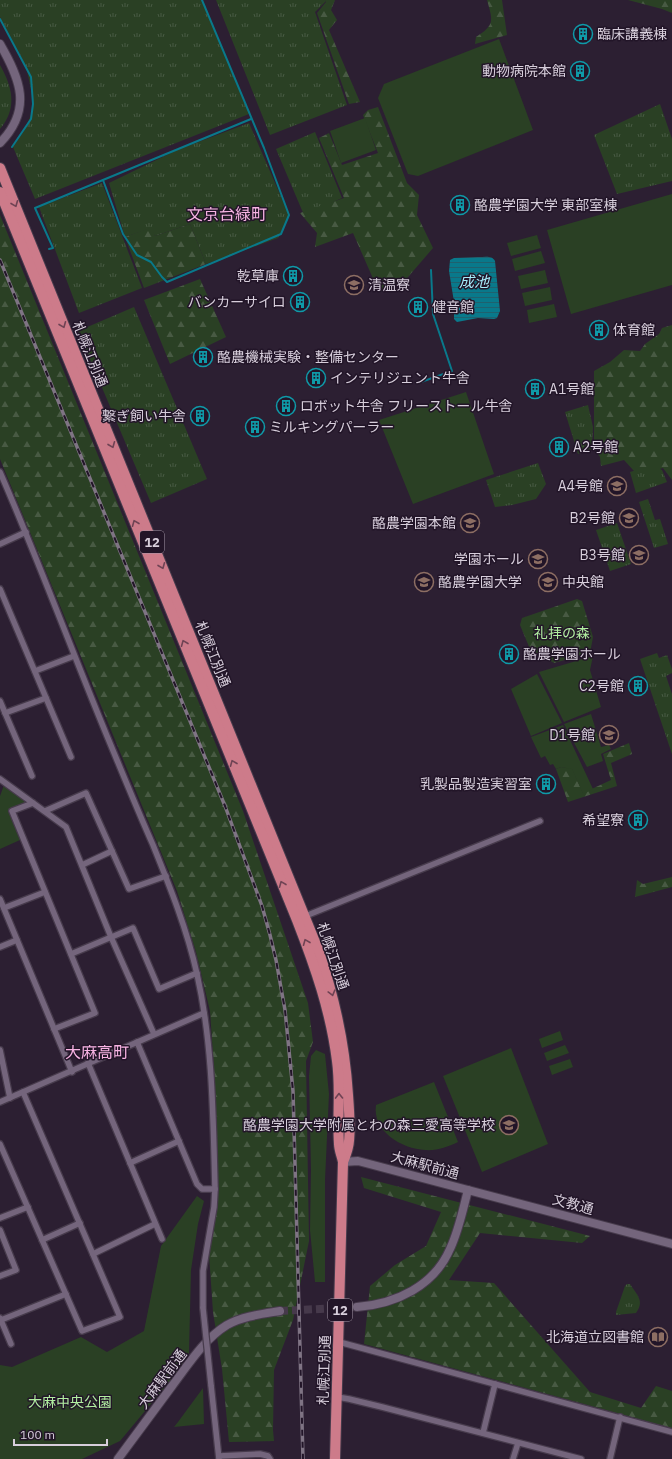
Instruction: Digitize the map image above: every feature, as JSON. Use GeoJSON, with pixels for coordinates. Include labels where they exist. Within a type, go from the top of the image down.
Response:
{"type":"FeatureCollection","features":[{"type":"Feature","properties":{"kind":"highway","name":"札幌江別通"},"geometry":{"type":"LineString","coordinates":[[0,168],[301,918],[320,982],[332,1031],[337,1062],[339,1084],[339,1146],[343,1162],[335,1459]]}},
{"type":"Feature","properties":{"kind":"highway","name":"札幌江別通"},"geometry":{"type":"LineString","coordinates":[[0,192],[301,918]]}},
{"type":"Feature","properties":{"kind":"street"},"geometry":{"type":"LineString","coordinates":[[0,44],[17,79],[21,100],[16,120],[0,143]]}},
{"type":"Feature","properties":{"kind":"street"},"geometry":{"type":"LineString","coordinates":[[0,472],[26,532],[74,656],[166,876],[187,935],[197,973],[204,1013],[212,1078],[215,1189],[214,1206],[203,1271],[203,1308],[219,1458],[245,1457],[265,1454],[270,1459]]}},
{"type":"Feature","properties":{"kind":"street"},"geometry":{"type":"LineString","coordinates":[[0,544],[26,532]]}},
{"type":"Feature","properties":{"kind":"street"},"geometry":{"type":"LineString","coordinates":[[0,589],[71,757]]}},
{"type":"Feature","properties":{"kind":"street"},"geometry":{"type":"LineString","coordinates":[[35,671],[74,656]]}},
{"type":"Feature","properties":{"kind":"street"},"geometry":{"type":"LineString","coordinates":[[5,713],[46,698]]}},
{"type":"Feature","properties":{"kind":"street"},"geometry":{"type":"LineString","coordinates":[[0,701],[32,776]]}},
{"type":"Feature","properties":{"kind":"street"},"geometry":{"type":"LineString","coordinates":[[0,779],[66,827],[111,937],[154,1034]]}},
{"type":"Feature","properties":{"kind":"street"},"geometry":{"type":"LineString","coordinates":[[45,811],[86,793],[129,889],[166,876]]}},
{"type":"Feature","properties":{"kind":"street"},"geometry":{"type":"LineString","coordinates":[[34,803],[12,812],[96,1013],[54,1029]]}},
{"type":"Feature","properties":{"kind":"street"},"geometry":{"type":"LineString","coordinates":[[301,918],[540,820]]}},
{"type":"Feature","properties":{"kind":"street"},"geometry":{"type":"LineString","coordinates":[[82,865],[112,851]]}},
{"type":"Feature","properties":{"kind":"street"},"geometry":{"type":"LineString","coordinates":[[4,908],[45,892]]}},
{"type":"Feature","properties":{"kind":"street"},"geometry":{"type":"LineString","coordinates":[[0,899],[72,1072]]}},
{"type":"Feature","properties":{"kind":"street"},"geometry":{"type":"LineString","coordinates":[[71,954],[133,928],[159,989],[197,973]]}},
{"type":"Feature","properties":{"kind":"street"},"geometry":{"type":"LineString","coordinates":[[0,947],[17,940]]}},
{"type":"Feature","properties":{"kind":"street"},"geometry":{"type":"LineString","coordinates":[[0,1102],[72,1072],[88,1063],[204,1013]]}},
{"type":"Feature","properties":{"kind":"street"},"geometry":{"type":"LineString","coordinates":[[137,1042],[200,1188],[215,1189]]}},
{"type":"Feature","properties":{"kind":"street"},"geometry":{"type":"LineString","coordinates":[[0,1050],[10,1098]]}},
{"type":"Feature","properties":{"kind":"street"},"geometry":{"type":"LineString","coordinates":[[88,1063],[162,1239]]}},
{"type":"Feature","properties":{"kind":"street"},"geometry":{"type":"LineString","coordinates":[[0,1144],[82,1331],[120,1316],[23,1092]]}},
{"type":"Feature","properties":{"kind":"street"},"geometry":{"type":"LineString","coordinates":[[130,1163],[179,1141]]}},
{"type":"Feature","properties":{"kind":"street","name":"大麻駅前通"},"geometry":{"type":"LineString","coordinates":[[343,1162],[358,1161],[468,1190],[451,1247],[435,1273],[421,1285],[400,1297],[381,1304],[357,1307]]}},
{"type":"Feature","properties":{"kind":"street","name":"文教通"},"geometry":{"type":"LineString","coordinates":[[468,1190],[672,1244]]}},
{"type":"Feature","properties":{"kind":"street"},"geometry":{"type":"LineString","coordinates":[[0,1218],[28,1207]]}},
{"type":"Feature","properties":{"kind":"street"},"geometry":{"type":"LineString","coordinates":[[42,1240],[80,1223]]}},
{"type":"Feature","properties":{"kind":"street"},"geometry":{"type":"LineString","coordinates":[[93,1254],[155,1224]]}},
{"type":"Feature","properties":{"kind":"street"},"geometry":{"type":"LineString","coordinates":[[0,1230],[16,1270],[0,1276]]}},
{"type":"Feature","properties":{"kind":"street"},"geometry":{"type":"LineString","coordinates":[[11,1344],[1,1319],[66,1294]]}},
{"type":"Feature","properties":{"kind":"street","name":"大麻駅前通"},"geometry":{"type":"LineString","coordinates":[[118,1459],[188,1364],[205,1344],[220,1330],[242,1319],[280,1311]]}},
{"type":"Feature","properties":{"kind":"street"},"geometry":{"type":"LineString","coordinates":[[339,1342],[672,1432]]}},
{"type":"Feature","properties":{"kind":"street"},"geometry":{"type":"LineString","coordinates":[[482,1433],[495,1384]]}},
{"type":"Feature","properties":{"kind":"street"},"geometry":{"type":"LineString","coordinates":[[337,1397],[349,1398],[382,1406],[581,1459]]}},
{"type":"Feature","properties":{"kind":"street"},"geometry":{"type":"LineString","coordinates":[[610,1459],[620,1417]]}},
{"type":"Feature","properties":{"kind":"street"},"geometry":{"type":"LineString","coordinates":[[513,1459],[518,1443]]}},
{"type":"Feature","properties":{"kind":"green space"},"geometry":{"type":"Polygon","coordinates":[[[0,0],[202,0],[249,114],[35,199],[13,147],[24,131],[33,110],[32,94],[26,66],[0,17],[0,0]]]}},
{"type":"Feature","properties":{"kind":"green space"},"geometry":{"type":"Polygon","coordinates":[[[216,0],[325,0],[326,1],[315,12],[347,105],[270,135],[216,0]]]}},
{"type":"Feature","properties":{"kind":"green space"},"geometry":{"type":"Polygon","coordinates":[[[325,0],[335,0],[331,10],[337,20],[329,30],[360,102],[349,104],[317,13],[326,2],[325,0]]]}},
{"type":"Feature","properties":{"kind":"green space"},"geometry":{"type":"Polygon","coordinates":[[[487,0],[502,0],[507,35],[475,44],[476,37],[487,29],[491,22],[487,0]]]}},
{"type":"Feature","properties":{"kind":"green space"},"geometry":{"type":"Polygon","coordinates":[[[628,0],[672,0],[672,13],[662,9],[628,0]]]}},
{"type":"Feature","properties":{"kind":"green space"},"geometry":{"type":"Polygon","coordinates":[[[499,39],[533,130],[418,176],[408,174],[378,98],[384,84],[499,39]]]}},
{"type":"Feature","properties":{"kind":"green space"},"geometry":{"type":"Polygon","coordinates":[[[0,65],[8,81],[11,105],[6,121],[0,129],[0,65]]]}},
{"type":"Feature","properties":{"kind":"green space"},"geometry":{"type":"Polygon","coordinates":[[[660,104],[672,139],[672,181],[617,194],[594,135],[660,104]]]}},
{"type":"Feature","properties":{"kind":"green space"},"geometry":{"type":"Polygon","coordinates":[[[378,107],[407,183],[419,195],[417,215],[433,248],[402,284],[379,292],[353,233],[315,247],[317,233],[300,213],[344,198],[319,138],[329,133],[342,165],[378,153],[363,115],[368,110],[378,107]]]}},
{"type":"Feature","properties":{"kind":"green space"},"geometry":{"type":"Polygon","coordinates":[[[365,118],[376,150],[341,163],[330,131],[365,118]]]}},
{"type":"Feature","properties":{"kind":"green space"},"geometry":{"type":"Polygon","coordinates":[[[249,123],[289,215],[278,238],[206,264],[190,224],[155,236],[151,228],[125,237],[109,183],[177,150],[249,123]]]}},
{"type":"Feature","properties":{"kind":"green space"},"geometry":{"type":"Polygon","coordinates":[[[315,132],[342,198],[304,215],[276,149],[315,132]]]}},
{"type":"Feature","properties":{"kind":"green space"},"geometry":{"type":"Polygon","coordinates":[[[102,183],[142,288],[79,313],[39,207],[102,183]]]}},
{"type":"Feature","properties":{"kind":"green space"},"geometry":{"type":"Polygon","coordinates":[[[672,194],[672,285],[571,314],[547,230],[672,194]]]}},
{"type":"Feature","properties":{"kind":"green space"},"geometry":{"type":"Polygon","coordinates":[[[0,215],[243,811],[308,1003],[313,1042],[306,1061],[309,1241],[293,1320],[274,1370],[274,1441],[229,1442],[222,1369],[213,1312],[209,1254],[213,1188],[215,1112],[214,1069],[210,1011],[196,952],[177,891],[0,459],[0,215]]]}},
{"type":"Feature","properties":{"kind":"green space"},"geometry":{"type":"Polygon","coordinates":[[[190,224],[206,264],[144,288],[125,237],[152,227],[155,236],[190,224]]]}},
{"type":"Feature","properties":{"kind":"green space"},"geometry":{"type":"Polygon","coordinates":[[[537,235],[541,248],[511,256],[507,243],[537,235]]]}},
{"type":"Feature","properties":{"kind":"green space"},"geometry":{"type":"Polygon","coordinates":[[[541,251],[545,263],[515,271],[512,259],[541,251]]]}},
{"type":"Feature","properties":{"kind":"green space"},"geometry":{"type":"Polygon","coordinates":[[[545,270],[548,283],[521,289],[518,276],[545,270]]]}},
{"type":"Feature","properties":{"kind":"green space"},"geometry":{"type":"Polygon","coordinates":[[[200,279],[226,337],[170,364],[144,300],[200,279]]]}},
{"type":"Feature","properties":{"kind":"green space"},"geometry":{"type":"Polygon","coordinates":[[[550,287],[552,300],[525,306],[522,293],[550,287]]]}},
{"type":"Feature","properties":{"kind":"green space"},"geometry":{"type":"Polygon","coordinates":[[[554,304],[557,317],[529,323],[527,310],[554,304]]]}},
{"type":"Feature","properties":{"kind":"green space"},"geometry":{"type":"Polygon","coordinates":[[[134,307],[207,479],[151,503],[78,331],[134,307]]]}},
{"type":"Feature","properties":{"kind":"green space"},"geometry":{"type":"Polygon","coordinates":[[[672,325],[672,480],[663,468],[646,473],[634,471],[624,460],[601,466],[600,457],[594,449],[594,371],[610,362],[624,350],[640,351],[645,344],[659,334],[662,328],[672,325]]]}},
{"type":"Feature","properties":{"kind":"green space"},"geometry":{"type":"Polygon","coordinates":[[[466,392],[494,474],[413,504],[379,420],[466,392]]]}},
{"type":"Feature","properties":{"kind":"green space"},"geometry":{"type":"Polygon","coordinates":[[[588,405],[593,427],[592,449],[578,454],[565,412],[588,405]]]}},
{"type":"Feature","properties":{"kind":"green space"},"geometry":{"type":"Polygon","coordinates":[[[538,463],[546,484],[536,499],[512,505],[495,507],[486,480],[538,463]]]}},
{"type":"Feature","properties":{"kind":"green space"},"geometry":{"type":"Polygon","coordinates":[[[653,465],[662,470],[667,482],[636,493],[630,472],[653,465]]]}},
{"type":"Feature","properties":{"kind":"green space"},"geometry":{"type":"Polygon","coordinates":[[[648,499],[655,520],[660,519],[668,544],[654,548],[639,502],[648,499]]]}},
{"type":"Feature","properties":{"kind":"green space"},"geometry":{"type":"Polygon","coordinates":[[[617,523],[631,564],[610,571],[596,530],[617,523]]]}},
{"type":"Feature","properties":{"kind":"green space","name":"礼拝の森"},"geometry":{"type":"Polygon","coordinates":[[[577,599],[582,601],[593,637],[590,653],[554,663],[530,649],[520,625],[522,618],[577,599]]]}},
{"type":"Feature","properties":{"kind":"green space"},"geometry":{"type":"Polygon","coordinates":[[[657,653],[659,658],[667,655],[672,669],[672,673],[666,676],[672,694],[672,754],[640,659],[657,653]]]}},
{"type":"Feature","properties":{"kind":"green space"},"geometry":{"type":"Polygon","coordinates":[[[593,656],[590,670],[601,707],[564,722],[539,672],[593,656]]]}},
{"type":"Feature","properties":{"kind":"green space"},"geometry":{"type":"Polygon","coordinates":[[[537,674],[562,723],[531,736],[511,689],[537,674]]]}},
{"type":"Feature","properties":{"kind":"green space"},"geometry":{"type":"Polygon","coordinates":[[[591,714],[601,747],[609,745],[611,749],[601,754],[603,761],[587,767],[564,724],[591,714]]]}},
{"type":"Feature","properties":{"kind":"green space"},"geometry":{"type":"Polygon","coordinates":[[[563,725],[593,789],[583,794],[572,769],[561,767],[556,769],[553,764],[550,765],[545,756],[541,758],[531,737],[563,725]]]}},
{"type":"Feature","properties":{"kind":"green space"},"geometry":{"type":"Polygon","coordinates":[[[629,743],[632,754],[611,763],[617,786],[568,802],[556,769],[561,767],[572,768],[583,793],[611,780],[603,754],[629,743]]]}},
{"type":"Feature","properties":{"kind":"green space"},"geometry":{"type":"Polygon","coordinates":[[[4,785],[26,801],[25,804],[8,811],[20,840],[0,849],[0,796],[4,785]]]}},
{"type":"Feature","properties":{"kind":"green space"},"geometry":{"type":"Polygon","coordinates":[[[672,877],[672,887],[635,897],[637,880],[643,884],[672,877]]]}},
{"type":"Feature","properties":{"kind":"green space"},"geometry":{"type":"Polygon","coordinates":[[[560,1031],[563,1040],[542,1048],[539,1039],[560,1031]]]}},
{"type":"Feature","properties":{"kind":"green space"},"geometry":{"type":"Polygon","coordinates":[[[565,1045],[569,1053],[547,1061],[544,1053],[565,1045]]]}},
{"type":"Feature","properties":{"kind":"green space"},"geometry":{"type":"Polygon","coordinates":[[[511,1048],[548,1144],[482,1172],[443,1076],[511,1048]]]}},
{"type":"Feature","properties":{"kind":"green space"},"geometry":{"type":"Polygon","coordinates":[[[316,1050],[325,1054],[329,1094],[325,1180],[325,1282],[315,1282],[310,1230],[311,1170],[309,1076],[311,1056],[316,1050]]]}},
{"type":"Feature","properties":{"kind":"green space"},"geometry":{"type":"Polygon","coordinates":[[[570,1059],[573,1067],[552,1075],[549,1066],[570,1059]]]}},
{"type":"Feature","properties":{"kind":"green space"},"geometry":{"type":"Polygon","coordinates":[[[434,1082],[458,1142],[450,1146],[434,1150],[425,1150],[407,1146],[390,1137],[379,1123],[376,1114],[376,1105],[434,1082]]]}},
{"type":"Feature","properties":{"kind":"green space"},"geometry":{"type":"Polygon","coordinates":[[[361,1177],[590,1236],[582,1243],[480,1233],[449,1280],[494,1283],[590,1392],[641,1408],[656,1386],[672,1391],[672,1428],[364,1344],[370,1286],[395,1265],[426,1246],[441,1212],[364,1188],[361,1177]]]}},
{"type":"Feature","properties":{"kind":"green space","name":"大麻中央公園"},"geometry":{"type":"Polygon","coordinates":[[[197,1196],[204,1201],[198,1224],[191,1270],[189,1353],[175,1375],[120,1441],[82,1459],[0,1459],[0,1365],[12,1367],[81,1337],[107,1352],[144,1331],[161,1246],[197,1196]]]}},
{"type":"Feature","properties":{"kind":"green space"},"geometry":{"type":"Polygon","coordinates":[[[630,1284],[639,1298],[639,1309],[636,1313],[616,1315],[625,1286],[630,1284]]]}},
{"type":"Feature","properties":{"kind":"green space"},"geometry":{"type":"Polygon","coordinates":[[[203,1388],[204,1424],[174,1427],[178,1422],[203,1388]]]}},
{"type":"Feature","properties":{"kind":"water","name":"成池"},"geometry":{"type":"Polygon","coordinates":[[[490,257],[495,261],[500,311],[497,318],[478,318],[457,322],[454,319],[454,302],[449,271],[450,260],[454,258],[490,257]]]}},
{"type":"Feature","properties":{"kind":"waterway"},"geometry":{"type":"LineString","coordinates":[[103,180],[123,234],[137,255],[151,262],[167,282],[281,234],[289,215],[264,148],[202,0]]}},
{"type":"Feature","properties":{"kind":"waterway"},"geometry":{"type":"LineString","coordinates":[[0,19],[31,77],[33,104],[31,119],[12,147]]}},
{"type":"Feature","properties":{"kind":"waterway"},"geometry":{"type":"LineString","coordinates":[[49,249],[53,248],[35,208],[251,119]]}},
{"type":"Feature","properties":{"kind":"waterway"},"geometry":{"type":"LineString","coordinates":[[421,382],[452,371],[433,314],[431,270]]}},
{"type":"Feature","properties":{"kind":"tunnel"},"geometry":{"type":"LineString","coordinates":[[280,1311],[357,1307]]}},
{"type":"Feature","properties":{"kind":"railway"},"geometry":{"type":"LineString","coordinates":[[0,260],[225,806],[262,906],[270,935],[285,1010],[293,1091],[303,1459]]}},
{"type":"Feature","properties":{"kind":"place","name":"臨床講義棟"},"geometry":{"type":"Point","coordinates":[583,34]}},
{"type":"Feature","properties":{"kind":"place","name":"動物病院本館"},"geometry":{"type":"Point","coordinates":[580,71]}},
{"type":"Feature","properties":{"kind":"place","name":"酪農学園大学 東部室棟"},"geometry":{"type":"Point","coordinates":[460,205]}},
{"type":"Feature","properties":{"kind":"place","name":"乾草庫"},"geometry":{"type":"Point","coordinates":[293,276]}},
{"type":"Feature","properties":{"kind":"place","name":"清温寮"},"geometry":{"type":"Point","coordinates":[354,285]}},
{"type":"Feature","properties":{"kind":"place","name":"バンカーサイロ"},"geometry":{"type":"Point","coordinates":[300,302]}},
{"type":"Feature","properties":{"kind":"place","name":"健音館"},"geometry":{"type":"Point","coordinates":[418,307]}},
{"type":"Feature","properties":{"kind":"place","name":"体育館"},"geometry":{"type":"Point","coordinates":[599,330]}},
{"type":"Feature","properties":{"kind":"place","name":"酪農機械実験・整備センター"},"geometry":{"type":"Point","coordinates":[203,357]}},
{"type":"Feature","properties":{"kind":"place","name":"インテリジェント牛舎"},"geometry":{"type":"Point","coordinates":[316,378]}},
{"type":"Feature","properties":{"kind":"place","name":"A1号館"},"geometry":{"type":"Point","coordinates":[535,389]}},
{"type":"Feature","properties":{"kind":"place","name":"ロボット牛舎 フリーストール牛舎"},"geometry":{"type":"Point","coordinates":[286,406]}},
{"type":"Feature","properties":{"kind":"place","name":"繋ぎ飼い牛舎"},"geometry":{"type":"Point","coordinates":[200,416]}},
{"type":"Feature","properties":{"kind":"place","name":"ミルキングパーラー"},"geometry":{"type":"Point","coordinates":[255,427]}},
{"type":"Feature","properties":{"kind":"place","name":"A2号館"},"geometry":{"type":"Point","coordinates":[559,447]}},
{"type":"Feature","properties":{"kind":"place","name":"A4号館"},"geometry":{"type":"Point","coordinates":[617,486]}},
{"type":"Feature","properties":{"kind":"place","name":"B2号館"},"geometry":{"type":"Point","coordinates":[629,518]}},
{"type":"Feature","properties":{"kind":"place","name":"酪農学園本館"},"geometry":{"type":"Point","coordinates":[470,523]}},
{"type":"Feature","properties":{"kind":"place","name":"B3号館"},"geometry":{"type":"Point","coordinates":[639,555]}},
{"type":"Feature","properties":{"kind":"place","name":"学園ホール"},"geometry":{"type":"Point","coordinates":[538,559]}},
{"type":"Feature","properties":{"kind":"place","name":"酪農学園大学"},"geometry":{"type":"Point","coordinates":[424,582]}},
{"type":"Feature","properties":{"kind":"place","name":"中央館"},"geometry":{"type":"Point","coordinates":[548,582]}},
{"type":"Feature","properties":{"kind":"place","name":"酪農学園ホール"},"geometry":{"type":"Point","coordinates":[509,654]}},
{"type":"Feature","properties":{"kind":"place","name":"C2号館"},"geometry":{"type":"Point","coordinates":[638,686]}},
{"type":"Feature","properties":{"kind":"place","name":"D1号館"},"geometry":{"type":"Point","coordinates":[609,735]}},
{"type":"Feature","properties":{"kind":"place","name":"乳製品製造実習室"},"geometry":{"type":"Point","coordinates":[546,784]}},
{"type":"Feature","properties":{"kind":"place","name":"希望寮"},"geometry":{"type":"Point","coordinates":[638,820]}},
{"type":"Feature","properties":{"kind":"place","name":"酪農学園大学附属とわの森三愛高等学校"},"geometry":{"type":"Point","coordinates":[509,1125]}},
{"type":"Feature","properties":{"kind":"place","name":"北海道立図書館"},"geometry":{"type":"Point","coordinates":[658,1337]}},
{"type":"Feature","properties":{"kind":"district","name":"文京台緑町"},"geometry":{"type":"Point","coordinates":[227,214]}},
{"type":"Feature","properties":{"kind":"district","name":"大麻高町"},"geometry":{"type":"Point","coordinates":[97,1052]}}]}
